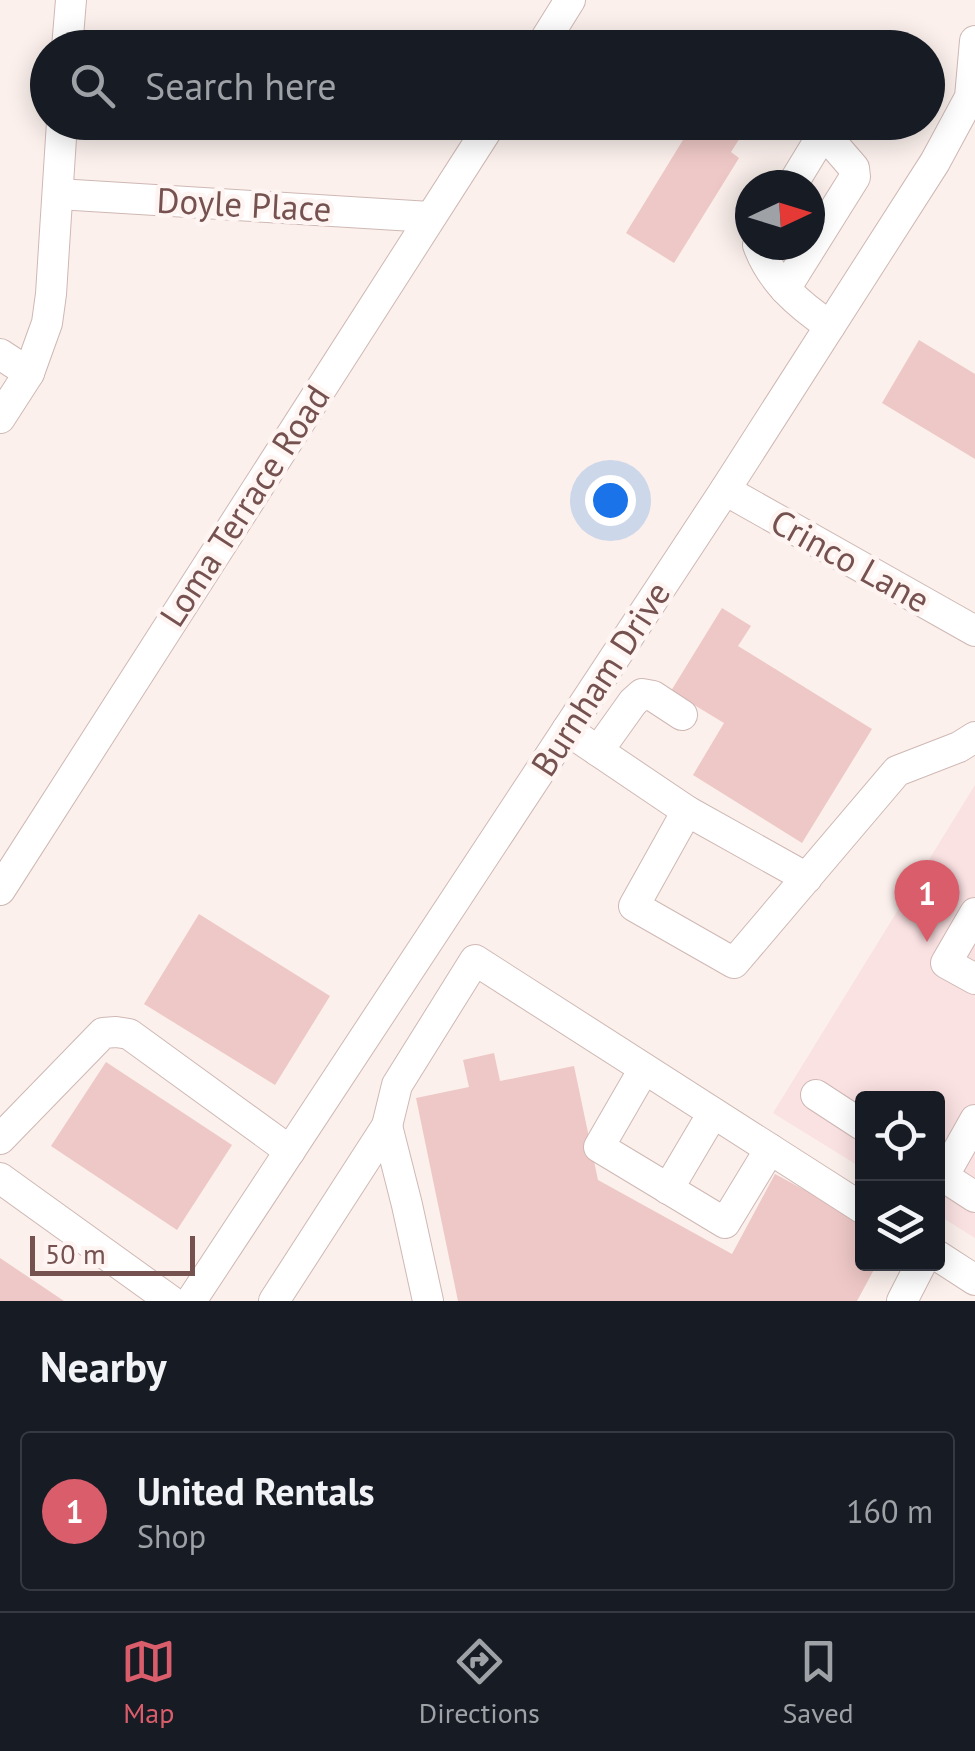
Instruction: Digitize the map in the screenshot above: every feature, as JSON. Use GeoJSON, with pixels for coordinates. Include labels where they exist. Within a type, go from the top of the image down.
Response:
{"type":"FeatureCollection","features":[{"type":"Feature","properties":{"kind":"street"},"geometry":{"type":"LineString","coordinates":[[68,30],[71,0]]}},
{"type":"Feature","properties":{"kind":"street"},"geometry":{"type":"LineString","coordinates":[[551,30],[570,0]]}},
{"type":"Feature","properties":{"kind":"street","name":"Burnham Drive"},"geometry":{"type":"LineString","coordinates":[[191,1301],[725,490],[964,112],[970,97],[975,41]]}},
{"type":"Feature","properties":{"kind":"street"},"geometry":{"type":"LineString","coordinates":[[0,418],[29,373],[46,323],[61,140]]}},
{"type":"Feature","properties":{"kind":"street","name":"Loma Terrace Road"},"geometry":{"type":"LineString","coordinates":[[0,890],[480,140]]}},
{"type":"Feature","properties":{"kind":"street"},"geometry":{"type":"LineString","coordinates":[[801,170],[819,140]]}},
{"type":"Feature","properties":{"kind":"street"},"geometry":{"type":"LineString","coordinates":[[825,225],[855,177],[854,168],[830,140]]}},
{"type":"Feature","properties":{"kind":"street","name":"Doyle Place"},"geometry":{"type":"LineString","coordinates":[[58,194],[430,217]]}},
{"type":"Feature","properties":{"kind":"street"},"geometry":{"type":"LineString","coordinates":[[763,260],[797,304],[830,326]]}},
{"type":"Feature","properties":{"kind":"street"},"geometry":{"type":"LineString","coordinates":[[786,288],[803,260]]}},
{"type":"Feature","properties":{"kind":"street"},"geometry":{"type":"LineString","coordinates":[[0,354],[29,373]]}},
{"type":"Feature","properties":{"kind":"street","name":"Crinco Lane"},"geometry":{"type":"LineString","coordinates":[[725,490],[975,631]]}},
{"type":"Feature","properties":{"kind":"street"},"geometry":{"type":"LineString","coordinates":[[598,750],[642,694],[653,696],[682,715]]}},
{"type":"Feature","properties":{"kind":"street"},"geometry":{"type":"LineString","coordinates":[[567,730],[687,811],[808,878]]}},
{"type":"Feature","properties":{"kind":"street"},"geometry":{"type":"LineString","coordinates":[[687,811],[634,906],[734,963],[897,771],[960,747],[975,737]]}},
{"type":"Feature","properties":{"kind":"street"},"geometry":{"type":"LineString","coordinates":[[975,914],[946,962],[975,979]]}},
{"type":"Feature","properties":{"kind":"street"},"geometry":{"type":"LineString","coordinates":[[274,1301],[387,1126],[397,1085],[474,960],[855,1204]]}},
{"type":"Feature","properties":{"kind":"street"},"geometry":{"type":"LineString","coordinates":[[0,1139],[103,1034],[116,1032],[130,1034],[290,1151]]}},
{"type":"Feature","properties":{"kind":"street"},"geometry":{"type":"LineString","coordinates":[[644,1069],[600,1147],[725,1223],[770,1149]]}},
{"type":"Feature","properties":{"kind":"street"},"geometry":{"type":"LineString","coordinates":[[816,1096],[855,1121]]}},
{"type":"Feature","properties":{"kind":"street"},"geometry":{"type":"LineString","coordinates":[[668,1189],[713,1113]]}},
{"type":"Feature","properties":{"kind":"street"},"geometry":{"type":"LineString","coordinates":[[945,1167],[975,1120]]}},
{"type":"Feature","properties":{"kind":"street"},"geometry":{"type":"LineString","coordinates":[[387,1126],[428,1301]]}},
{"type":"Feature","properties":{"kind":"street"},"geometry":{"type":"LineString","coordinates":[[0,1178],[170,1301]]}},
{"type":"Feature","properties":{"kind":"street"},"geometry":{"type":"LineString","coordinates":[[945,1178],[975,1197]]}},
{"type":"Feature","properties":{"kind":"street"},"geometry":{"type":"LineString","coordinates":[[945,1261],[975,1280]]}},
{"type":"Feature","properties":{"kind":"street"},"geometry":{"type":"LineString","coordinates":[[902,1301],[918,1271]]}},
{"type":"Feature","properties":{"kind":"shaded area"},"geometry":{"type":"Polygon","coordinates":[[[975,785],[975,1238],[945,1219],[945,1091],[855,1091],[855,1164],[773,1113],[975,785]]]}},
{"type":"Feature","properties":{"kind":"building"},"geometry":{"type":"Polygon","coordinates":[[[683,140],[739,140],[731,152],[739,158],[674,263],[626,233],[683,140]]]}},
{"type":"Feature","properties":{"kind":"building"},"geometry":{"type":"Polygon","coordinates":[[[919,340],[975,374],[975,459],[882,403],[919,340]]]}},
{"type":"Feature","properties":{"kind":"building"},"geometry":{"type":"Polygon","coordinates":[[[722,608],[751,626],[738,646],[872,729],[802,843],[693,775],[724,723],[671,691],[722,608]]]}},
{"type":"Feature","properties":{"kind":"building"},"geometry":{"type":"Polygon","coordinates":[[[199,914],[330,996],[275,1085],[144,1004],[199,914]]]}},
{"type":"Feature","properties":{"kind":"building"},"geometry":{"type":"Polygon","coordinates":[[[494,1053],[500,1081],[574,1066],[598,1180],[732,1254],[775,1174],[855,1217],[855,1271],[873,1271],[857,1301],[458,1301],[416,1098],[469,1087],[463,1060],[494,1053]]]}},
{"type":"Feature","properties":{"kind":"building"},"geometry":{"type":"Polygon","coordinates":[[[106,1062],[232,1145],[177,1230],[51,1146],[106,1062]]]}},
{"type":"Feature","properties":{"kind":"building"},"geometry":{"type":"Polygon","coordinates":[[[0,1258],[64,1301],[0,1301],[0,1258]]]}},
{"type":"Feature","properties":{"kind":"place","name":"United Rentals"},"geometry":{"type":"Point","coordinates":[927,942]}}]}
